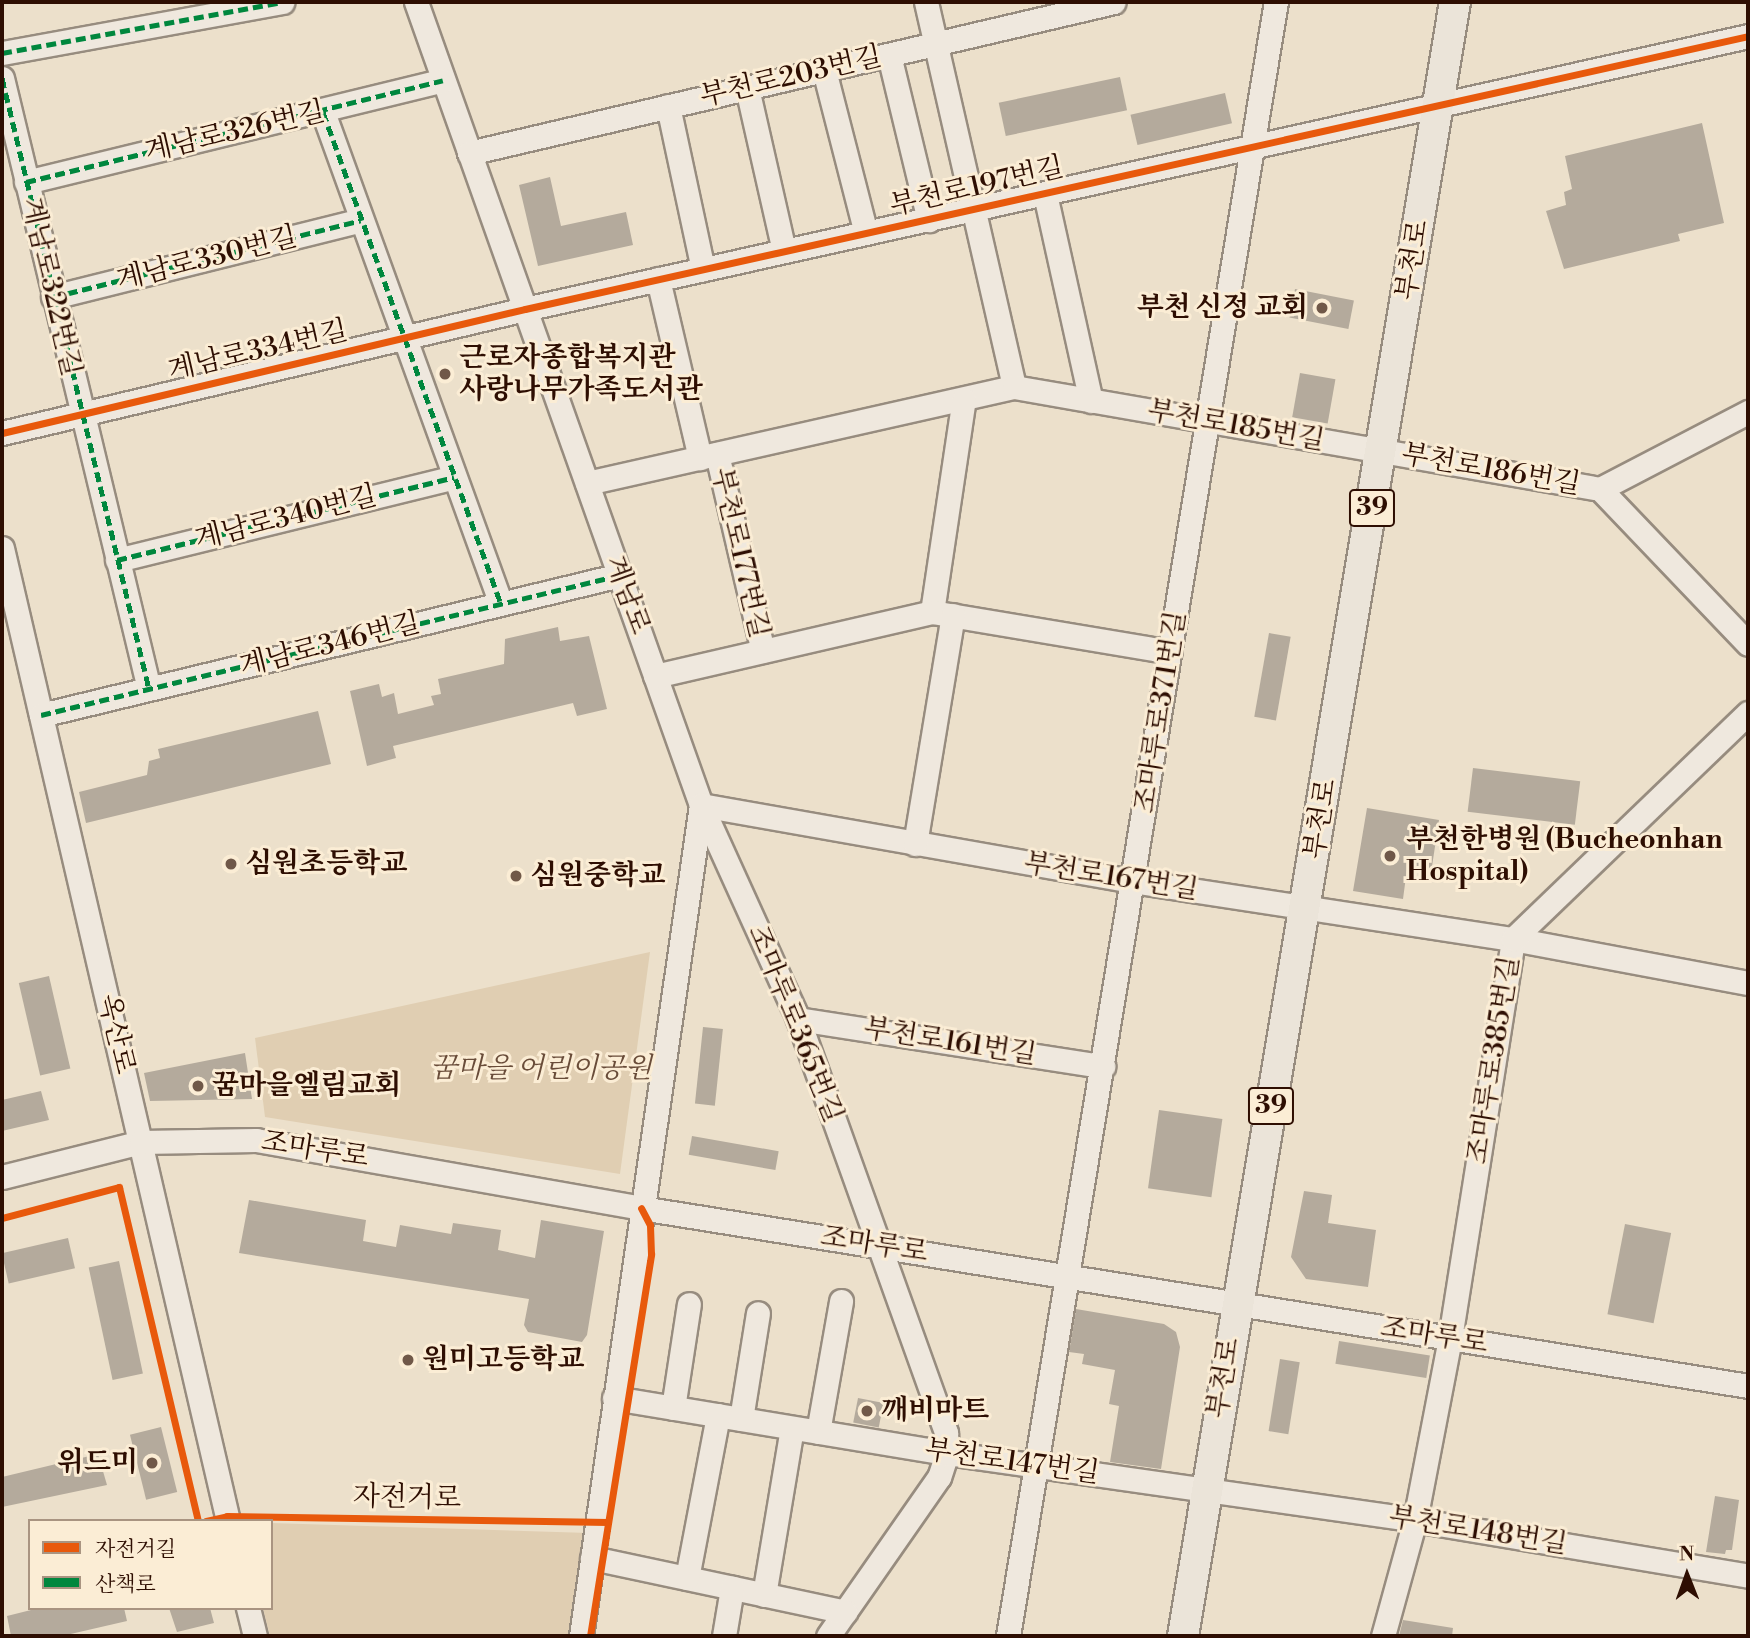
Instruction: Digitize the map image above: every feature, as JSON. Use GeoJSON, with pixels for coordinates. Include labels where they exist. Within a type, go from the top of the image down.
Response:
{"type":"FeatureCollection","features":[{"type":"Feature","properties":{"kind":"main road","name":"부천로"},"geometry":{"type":"LineString","coordinates":[[1184,1636],[1236,1304],[1306,907],[1455,2]]}},
{"type":"Feature","properties":{"kind":"street"},"geometry":{"type":"LineString","coordinates":[[2,52],[282,2]]}},
{"type":"Feature","properties":{"kind":"street","name":"계남로"},"geometry":{"type":"LineString","coordinates":[[415,2],[701,805],[580,1636]]}},
{"type":"Feature","properties":{"kind":"street"},"geometry":{"type":"LineString","coordinates":[[926,2],[1014,387]]}},
{"type":"Feature","properties":{"kind":"street","name":"부천로203번길"},"geometry":{"type":"LineString","coordinates":[[469,153],[1114,2]]}},
{"type":"Feature","properties":{"kind":"street","name":"조마루로371번길"},"geometry":{"type":"LineString","coordinates":[[1009,1636],[1276,2]]}},
{"type":"Feature","properties":{"kind":"street","name":"부천로197번길"},"geometry":{"type":"LineString","coordinates":[[525,309],[1438,108],[1748,36]]}},
{"type":"Feature","properties":{"kind":"street","name":"부천로197번길"},"geometry":{"type":"LineString","coordinates":[[889,55],[929,220]]}},
{"type":"Feature","properties":{"kind":"street","name":"부천로197번길"},"geometry":{"type":"LineString","coordinates":[[824,70],[866,233]]}},
{"type":"Feature","properties":{"kind":"street","name":"계남로322번길"},"geometry":{"type":"LineString","coordinates":[[2,78],[80,414]]}},
{"type":"Feature","properties":{"kind":"street","name":"계남로326번길"},"geometry":{"type":"LineString","coordinates":[[26,181],[323,112],[443,80]]}},
{"type":"Feature","properties":{"kind":"street"},"geometry":{"type":"LineString","coordinates":[[747,88],[784,251]]}},
{"type":"Feature","properties":{"kind":"street"},"geometry":{"type":"LineString","coordinates":[[668,106],[703,270]]}},
{"type":"Feature","properties":{"kind":"street"},"geometry":{"type":"LineString","coordinates":[[323,112],[501,604]]}},
{"type":"Feature","properties":{"kind":"street"},"geometry":{"type":"LineString","coordinates":[[1045,194],[1091,401]]}},
{"type":"Feature","properties":{"kind":"street","name":"계남로330번길"},"geometry":{"type":"LineString","coordinates":[[53,297],[361,220]]}},
{"type":"Feature","properties":{"kind":"street"},"geometry":{"type":"LineString","coordinates":[[658,279],[709,456]]}},
{"type":"Feature","properties":{"kind":"street","name":"계남로334번길"},"geometry":{"type":"LineString","coordinates":[[2,433],[525,309]]}},
{"type":"Feature","properties":{"kind":"street","name":"부천로185번길"},"geometry":{"type":"LineString","coordinates":[[587,483],[1014,387],[1381,452]]}},
{"type":"Feature","properties":{"kind":"street"},"geometry":{"type":"LineString","coordinates":[[915,844],[936,720],[943,613],[964,399]]}},
{"type":"Feature","properties":{"kind":"street","name":"부천로186번길"},"geometry":{"type":"LineString","coordinates":[[1600,489],[1748,412]]}},
{"type":"Feature","properties":{"kind":"street"},"geometry":{"type":"LineString","coordinates":[[80,414],[149,689]]}},
{"type":"Feature","properties":{"kind":"street","name":"부천로186번길"},"geometry":{"type":"LineString","coordinates":[[1381,452],[1600,489],[1748,643]]}},
{"type":"Feature","properties":{"kind":"street","name":"부천로177번길"},"geometry":{"type":"LineString","coordinates":[[709,456],[763,651]]}},
{"type":"Feature","properties":{"kind":"street","name":"계남로340번길"},"geometry":{"type":"LineString","coordinates":[[117,560],[454,477]]}},
{"type":"Feature","properties":{"kind":"street","name":"옥산로"},"geometry":{"type":"LineString","coordinates":[[2,548],[228,1519]]}},
{"type":"Feature","properties":{"kind":"street","name":"계남로346번길"},"geometry":{"type":"LineString","coordinates":[[41,715],[620,576]]}},
{"type":"Feature","properties":{"kind":"street","name":"부천로177번길"},"geometry":{"type":"LineString","coordinates":[[655,676],[943,613],[1170,652]]}},
{"type":"Feature","properties":{"kind":"street","name":"조마루로385번길"},"geometry":{"type":"LineString","coordinates":[[1383,1636],[1415,1520],[1450,1338],[1513,939],[1748,713]]}},
{"type":"Feature","properties":{"kind":"street","name":"부천로167번길"},"geometry":{"type":"LineString","coordinates":[[701,805],[1133,881],[1513,939],[1748,983]]}},
{"type":"Feature","properties":{"kind":"street","name":"조마루로365번길"},"geometry":{"type":"LineString","coordinates":[[701,805],[798,1019],[946,1433],[947,1453]]}},
{"type":"Feature","properties":{"kind":"street","name":"부천로161번길"},"geometry":{"type":"LineString","coordinates":[[798,1019],[1103,1066]]}},
{"type":"Feature","properties":{"kind":"street","name":"조마루로"},"geometry":{"type":"LineString","coordinates":[[2,1177],[141,1142],[256,1140],[641,1208],[1748,1386]]}},
{"type":"Feature","properties":{"kind":"street"},"geometry":{"type":"LineString","coordinates":[[818,1432],[841,1301]]}},
{"type":"Feature","properties":{"kind":"street"},"geometry":{"type":"LineString","coordinates":[[673,1408],[689,1304]]}},
{"type":"Feature","properties":{"kind":"street"},"geometry":{"type":"LineString","coordinates":[[741,1419],[758,1313]]}},
{"type":"Feature","properties":{"kind":"street","name":"부천로147번길"},"geometry":{"type":"LineString","coordinates":[[614,1398],[947,1453],[1207,1490]]}},
{"type":"Feature","properties":{"kind":"street"},"geometry":{"type":"LineString","coordinates":[[687,1578],[718,1415]]}},
{"type":"Feature","properties":{"kind":"street"},"geometry":{"type":"LineString","coordinates":[[764,1595],[792,1428]]}},
{"type":"Feature","properties":{"kind":"street"},"geometry":{"type":"LineString","coordinates":[[828,1636],[914,1518],[947,1453]]}},
{"type":"Feature","properties":{"kind":"street","name":"부천로148번길"},"geometry":{"type":"LineString","coordinates":[[1207,1490],[1415,1520],[1748,1577]]}},
{"type":"Feature","properties":{"kind":"street"},"geometry":{"type":"LineString","coordinates":[[592,1558],[845,1612]]}},
{"type":"Feature","properties":{"kind":"street"},"geometry":{"type":"LineString","coordinates":[[724,1636],[732,1588]]}},
{"type":"Feature","properties":{"kind":"street"},"geometry":{"type":"LineString","coordinates":[[248,1610],[255,1636]]}},
{"type":"Feature","properties":{"kind":"green space","name":"꿈마을 어린이공원"},"geometry":{"type":"Polygon","coordinates":[[[650,952],[620,1174],[265,1117],[255,1038],[650,952]]]}},
{"type":"Feature","properties":{"kind":"green space"},"geometry":{"type":"Polygon","coordinates":[[[273,1523],[589,1533],[574,1636],[270,1636],[264,1610],[273,1610],[273,1523]]]}},
{"type":"Feature","properties":{"kind":"building"},"geometry":{"type":"Polygon","coordinates":[[[1120,77],[1127,110],[1006,136],[999,103],[1120,77]]]}},
{"type":"Feature","properties":{"kind":"building"},"geometry":{"type":"Polygon","coordinates":[[[1225,93],[1232,123],[1137,145],[1130,115],[1225,93]]]}},
{"type":"Feature","properties":{"kind":"building"},"geometry":{"type":"Polygon","coordinates":[[[1702,123],[1724,223],[1678,234],[1680,241],[1564,269],[1546,211],[1566,205],[1564,192],[1572,189],[1565,156],[1702,123]]]}},
{"type":"Feature","properties":{"kind":"building"},"geometry":{"type":"Polygon","coordinates":[[[550,177],[561,226],[626,212],[633,245],[538,266],[519,185],[550,177]]]}},
{"type":"Feature","properties":{"kind":"building","name":"부천 신정 교회"},"geometry":{"type":"Polygon","coordinates":[[[1295,289],[1354,300],[1348,329],[1289,317],[1295,289]]]}},
{"type":"Feature","properties":{"kind":"building"},"geometry":{"type":"Polygon","coordinates":[[[1300,373],[1335,379],[1328,424],[1292,417],[1300,373]]]}},
{"type":"Feature","properties":{"kind":"building"},"geometry":{"type":"Polygon","coordinates":[[[558,627],[560,641],[589,636],[607,709],[577,716],[573,703],[393,746],[396,758],[367,766],[350,691],[379,684],[382,697],[394,693],[398,714],[434,705],[431,696],[441,694],[438,679],[504,664],[505,639],[558,627]]]}},
{"type":"Feature","properties":{"kind":"building"},"geometry":{"type":"Polygon","coordinates":[[[1269,633],[1291,637],[1276,721],[1254,717],[1269,633]]]}},
{"type":"Feature","properties":{"kind":"building"},"geometry":{"type":"Polygon","coordinates":[[[318,711],[331,764],[86,823],[79,792],[147,775],[149,761],[160,758],[158,749],[318,711]]]}},
{"type":"Feature","properties":{"kind":"building"},"geometry":{"type":"Polygon","coordinates":[[[1473,768],[1580,781],[1575,825],[1468,812],[1473,768]]]}},
{"type":"Feature","properties":{"kind":"building"},"geometry":{"type":"Polygon","coordinates":[[[1367,808],[1439,820],[1431,873],[1407,869],[1403,899],[1353,891],[1367,808]]]}},
{"type":"Feature","properties":{"kind":"building"},"geometry":{"type":"Polygon","coordinates":[[[49,976],[70,1069],[40,1076],[19,983],[49,976]]]}},
{"type":"Feature","properties":{"kind":"building"},"geometry":{"type":"Polygon","coordinates":[[[703,1027],[723,1029],[715,1106],[695,1104],[703,1027]]]}},
{"type":"Feature","properties":{"kind":"building","name":"꿈마을엘림교회"},"geometry":{"type":"Polygon","coordinates":[[[245,1053],[252,1099],[150,1101],[144,1073],[245,1053]]]}},
{"type":"Feature","properties":{"kind":"building"},"geometry":{"type":"Polygon","coordinates":[[[41,1091],[49,1120],[2,1131],[2,1100],[41,1091]]]}},
{"type":"Feature","properties":{"kind":"building"},"geometry":{"type":"Polygon","coordinates":[[[1159,1110],[1222,1119],[1211,1197],[1148,1188],[1159,1110]]]}},
{"type":"Feature","properties":{"kind":"building"},"geometry":{"type":"Polygon","coordinates":[[[692,1136],[779,1151],[775,1170],[689,1155],[692,1136]]]}},
{"type":"Feature","properties":{"kind":"building"},"geometry":{"type":"Polygon","coordinates":[[[1304,1191],[1332,1195],[1328,1223],[1376,1230],[1368,1287],[1306,1279],[1291,1257],[1304,1191]]]}},
{"type":"Feature","properties":{"kind":"building"},"geometry":{"type":"Polygon","coordinates":[[[249,1200],[366,1220],[363,1241],[396,1247],[400,1225],[451,1234],[453,1223],[501,1230],[498,1250],[535,1258],[541,1220],[604,1231],[587,1335],[582,1342],[528,1332],[524,1325],[529,1299],[239,1253],[249,1200]]]}},
{"type":"Feature","properties":{"kind":"building"},"geometry":{"type":"Polygon","coordinates":[[[1625,1224],[1671,1233],[1654,1323],[1607,1314],[1625,1224]]]}},
{"type":"Feature","properties":{"kind":"building"},"geometry":{"type":"Polygon","coordinates":[[[68,1238],[75,1268],[9,1284],[2,1253],[68,1238]]]}},
{"type":"Feature","properties":{"kind":"building"},"geometry":{"type":"Polygon","coordinates":[[[119,1261],[143,1373],[113,1380],[89,1267],[119,1261]]]}},
{"type":"Feature","properties":{"kind":"building"},"geometry":{"type":"Polygon","coordinates":[[[1076,1309],[1164,1324],[1176,1332],[1180,1347],[1161,1469],[1110,1462],[1119,1406],[1109,1404],[1115,1370],[1082,1364],[1084,1354],[1069,1352],[1076,1309]]]}},
{"type":"Feature","properties":{"kind":"building"},"geometry":{"type":"Polygon","coordinates":[[[1339,1341],[1430,1355],[1426,1378],[1335,1364],[1339,1341]]]}},
{"type":"Feature","properties":{"kind":"building"},"geometry":{"type":"Polygon","coordinates":[[[1280,1359],[1300,1362],[1288,1434],[1269,1431],[1280,1359]]]}},
{"type":"Feature","properties":{"kind":"building"},"geometry":{"type":"Polygon","coordinates":[[[858,1398],[884,1403],[879,1428],[853,1423],[858,1398]]]}},
{"type":"Feature","properties":{"kind":"building"},"geometry":{"type":"Polygon","coordinates":[[[161,1427],[177,1492],[146,1500],[130,1435],[161,1427]]]}},
{"type":"Feature","properties":{"kind":"building"},"geometry":{"type":"Polygon","coordinates":[[[98,1454],[107,1485],[2,1507],[2,1477],[98,1454]]]}},
{"type":"Feature","properties":{"kind":"building"},"geometry":{"type":"Polygon","coordinates":[[[1715,1496],[1739,1500],[1732,1550],[1726,1550],[1725,1554],[1706,1552],[1715,1496]]]}},
{"type":"Feature","properties":{"kind":"building"},"geometry":{"type":"Polygon","coordinates":[[[31,1610],[124,1610],[127,1621],[62,1636],[11,1636],[7,1616],[31,1610]]]}},
{"type":"Feature","properties":{"kind":"building"},"geometry":{"type":"Polygon","coordinates":[[[170,1610],[211,1610],[214,1623],[177,1632],[170,1610]]]}},
{"type":"Feature","properties":{"kind":"building"},"geometry":{"type":"Polygon","coordinates":[[[1403,1620],[1453,1628],[1452,1636],[1399,1636],[1403,1620]]]}},
{"type":"Feature","properties":{"kind":"marked path"},"geometry":{"type":"LineString","coordinates":[[2,53],[282,2]]}},
{"type":"Feature","properties":{"kind":"marked path"},"geometry":{"type":"LineString","coordinates":[[2,78],[149,689]]}},
{"type":"Feature","properties":{"kind":"marked path"},"geometry":{"type":"LineString","coordinates":[[26,182],[443,80]]}},
{"type":"Feature","properties":{"kind":"marked path"},"geometry":{"type":"LineString","coordinates":[[323,112],[501,604]]}},
{"type":"Feature","properties":{"kind":"marked path"},"geometry":{"type":"LineString","coordinates":[[53,297],[361,220]]}},
{"type":"Feature","properties":{"kind":"marked path"},"geometry":{"type":"LineString","coordinates":[[117,560],[454,477]]}},
{"type":"Feature","properties":{"kind":"marked path"},"geometry":{"type":"LineString","coordinates":[[41,715],[620,575]]}},
{"type":"Feature","properties":{"kind":"cycle path"},"geometry":{"type":"LineString","coordinates":[[2,433],[525,309],[1748,36]]}},
{"type":"Feature","properties":{"kind":"cycle path"},"geometry":{"type":"LineString","coordinates":[[2,1218],[119,1187],[198,1519]]}},
{"type":"Feature","properties":{"kind":"cycle path"},"geometry":{"type":"LineString","coordinates":[[590,1636],[651,1254],[650,1225],[641,1208]]}},
{"type":"Feature","properties":{"kind":"cycle path","name":"자전거로"},"geometry":{"type":"LineString","coordinates":[[214,1519],[227,1516],[608,1522]]}},
{"type":"Feature","properties":{"kind":"place","name":"부천 신정 교회"},"geometry":{"type":"Point","coordinates":[1322,308]}},
{"type":"Feature","properties":{"kind":"place","name":"근로자종합복지관 사랑나무가족도서관"},"geometry":{"type":"Point","coordinates":[445,374]}},
{"type":"Feature","properties":{"kind":"place","name":"부천한병원 (Bucheonhan Hospital)"},"geometry":{"type":"Point","coordinates":[1390,856]}},
{"type":"Feature","properties":{"kind":"place","name":"심원초등학교"},"geometry":{"type":"Point","coordinates":[231,864]}},
{"type":"Feature","properties":{"kind":"place","name":"심원중학교"},"geometry":{"type":"Point","coordinates":[516,876]}},
{"type":"Feature","properties":{"kind":"place","name":"꿈마을엘림교회"},"geometry":{"type":"Point","coordinates":[198,1086]}},
{"type":"Feature","properties":{"kind":"place","name":"원미고등학교"},"geometry":{"type":"Point","coordinates":[408,1360]}},
{"type":"Feature","properties":{"kind":"place","name":"깨비마트"},"geometry":{"type":"Point","coordinates":[867,1411]}},
{"type":"Feature","properties":{"kind":"place","name":"위드미"},"geometry":{"type":"Point","coordinates":[152,1463]}}]}
